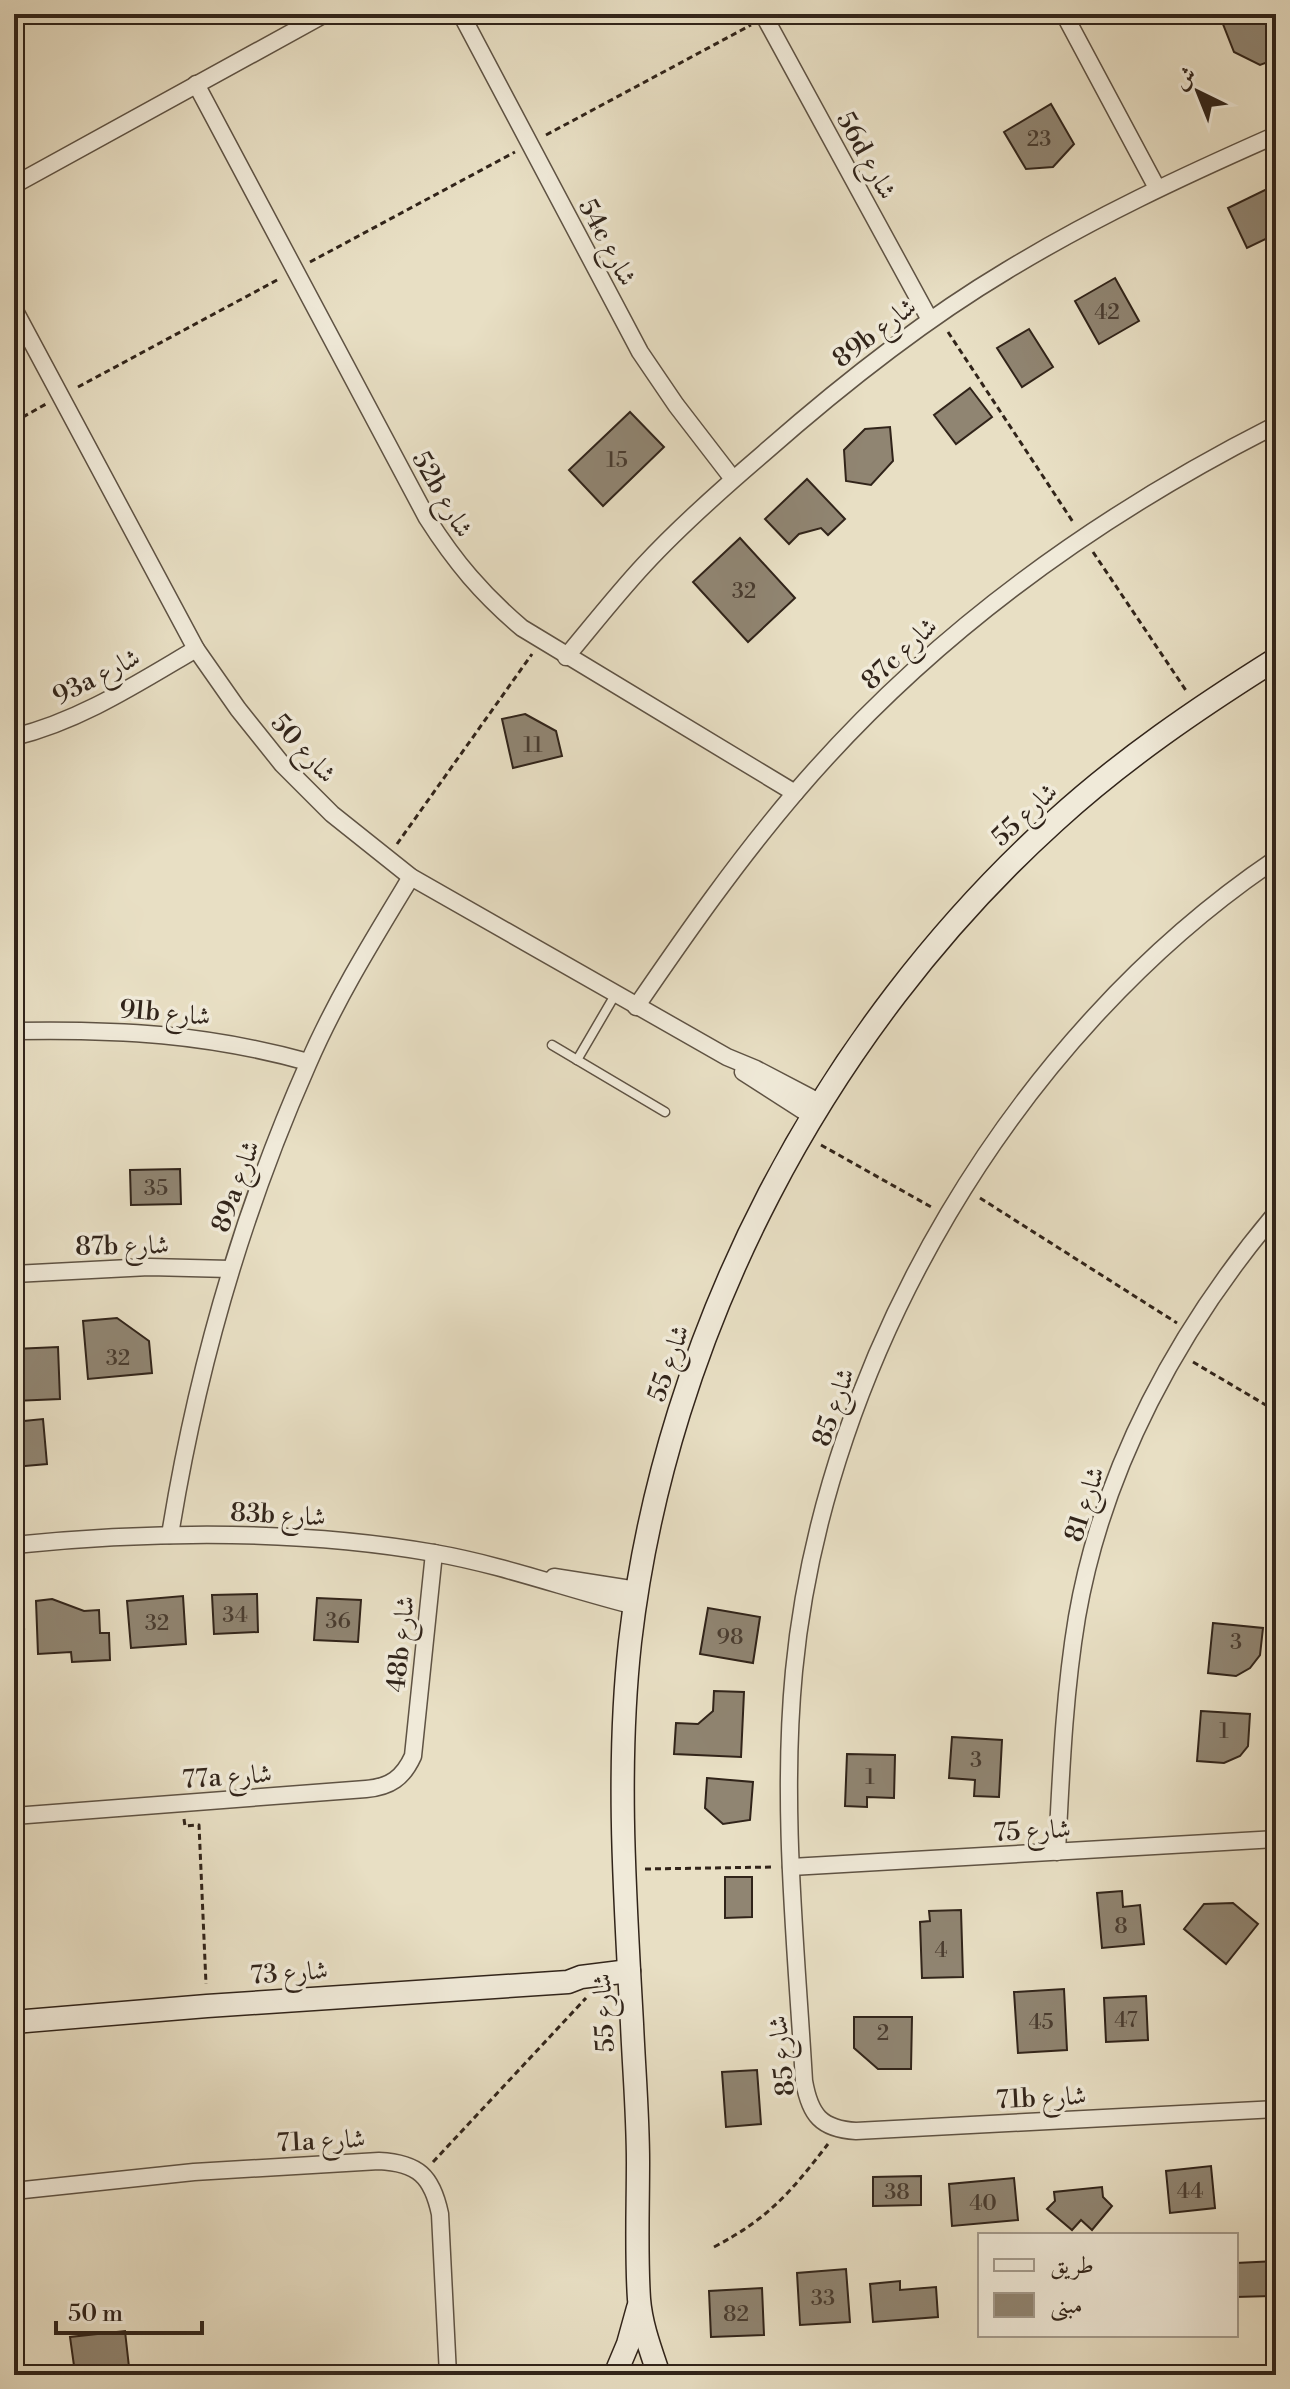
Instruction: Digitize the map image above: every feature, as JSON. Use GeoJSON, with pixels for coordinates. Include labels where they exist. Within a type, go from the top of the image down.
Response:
{"type":"FeatureCollection","features":[{"type":"Feature","properties":{"kind":"street"},"geometry":{"type":"LineString","coordinates":[[14,185],[325,14]]}},
{"type":"Feature","properties":{"kind":"street","name":"54c شارع"},"geometry":{"type":"LineString","coordinates":[[461,14],[640,352],[733,479]]}},
{"type":"Feature","properties":{"kind":"street"},"geometry":{"type":"LineString","coordinates":[[1064,14],[1157,188]]}},
{"type":"Feature","properties":{"kind":"street","name":"56d شارع"},"geometry":{"type":"LineString","coordinates":[[764,16],[934,317]]}},
{"type":"Feature","properties":{"kind":"street","name":"52b شارع"},"geometry":{"type":"LineString","coordinates":[[196,84],[427,518],[453,559],[485,596],[522,628],[795,793]]}},
{"type":"Feature","properties":{"kind":"street","name":"89b شارع"},"geometry":{"type":"LineString","coordinates":[[566,657],[645,564],[733,479],[809,413],[934,317],[1079,228],[1157,188],[1276,135]]}},
{"type":"Feature","properties":{"kind":"street","name":"شارع 50"},"geometry":{"type":"LineString","coordinates":[[14,309],[196,649],[282,764],[332,814],[411,877],[727,1057],[750,1077],[813,1119]]}},
{"type":"Feature","properties":{"kind":"street","name":"87c شارع"},"geometry":{"type":"LineString","coordinates":[[636,1007],[713,898],[795,793],[880,703],[948,640],[1020,582],[1146,495],[1276,425]]}},
{"type":"Feature","properties":{"kind":"street","name":"93a شارع"},"geometry":{"type":"LineString","coordinates":[[14,737],[61,722],[98,705],[196,649]]}},
{"type":"Feature","properties":{"kind":"street","name":"شارع 55"},"geometry":{"type":"LineString","coordinates":[[659,2375],[639,2303],[638,2130],[629,1978],[623,1744],[636,1598],[652,1515],[699,1355],[730,1278],[766,1203],[813,1119],[872,1028],[927,955],[988,886],[1054,822],[1124,762],[1199,708],[1276,659]]}},
{"type":"Feature","properties":{"kind":"street","name":"شارع 85"},"geometry":{"type":"LineString","coordinates":[[839,2130],[814,2113],[804,2081],[791,1867],[790,1756],[794,1670],[806,1591],[846,1435],[908,1286],[947,1216],[999,1136],[1057,1060],[1121,990],[1191,925],[1276,859]]}},
{"type":"Feature","properties":{"kind":"street","name":"89a شارع"},"geometry":{"type":"LineString","coordinates":[[170,1535],[195,1400],[230,1269],[308,1062],[411,877]]}},
{"type":"Feature","properties":{"kind":"street","name":"91b شارع"},"geometry":{"type":"LineString","coordinates":[[14,1031],[169,1034],[260,1049],[308,1062]]}},
{"type":"Feature","properties":{"kind":"street","name":"شارع 81"},"geometry":{"type":"LineString","coordinates":[[1057,1852],[1066,1691],[1078,1614],[1094,1546],[1117,1479],[1144,1415],[1176,1353],[1222,1281],[1276,1213]]}},
{"type":"Feature","properties":{"kind":"street","name":"87b شارع"},"geometry":{"type":"LineString","coordinates":[[14,1274],[149,1267],[230,1269]]}},
{"type":"Feature","properties":{"kind":"street","name":"83b شارع"},"geometry":{"type":"LineString","coordinates":[[14,1545],[170,1535],[251,1535],[330,1540],[434,1553],[536,1576],[565,1588],[636,1598]]}},
{"type":"Feature","properties":{"kind":"street","name":"48b شارع"},"geometry":{"type":"LineString","coordinates":[[414,1741],[434,1553]]}},
{"type":"Feature","properties":{"kind":"street","name":"77a شارع"},"geometry":{"type":"LineString","coordinates":[[14,1816],[382,1788],[396,1781],[407,1770],[413,1756],[414,1741]]}},
{"type":"Feature","properties":{"kind":"street","name":"شارع 75"},"geometry":{"type":"LineString","coordinates":[[791,1867],[1276,1839]]}},
{"type":"Feature","properties":{"kind":"street","name":"شارع 73"},"geometry":{"type":"LineString","coordinates":[[14,2022],[568,1982],[581,1977],[629,1978]]}},
{"type":"Feature","properties":{"kind":"street","name":"شارع 73"},"geometry":{"type":"LineString","coordinates":[[568,1982],[597,1986],[629,1978]]}},
{"type":"Feature","properties":{"kind":"street","name":"71b شارع"},"geometry":{"type":"LineString","coordinates":[[839,2130],[1276,2109]]}},
{"type":"Feature","properties":{"kind":"street","name":"71a شارع"},"geometry":{"type":"LineString","coordinates":[[14,2191],[194,2172],[379,2161],[402,2162],[422,2173]]}},
{"type":"Feature","properties":{"kind":"street"},"geometry":{"type":"LineString","coordinates":[[422,2173],[435,2192],[440,2214],[448,2375]]}},
{"type":"Feature","properties":{"kind":"street","name":"شارع 55"},"geometry":{"type":"LineString","coordinates":[[615,2375],[628,2344],[639,2303]]}},
{"type":"Feature","properties":{"kind":"street"},"geometry":{"type":"LineString","coordinates":[[625,2375],[650,2375]]}},
{"type":"Feature","properties":{"kind":"lane"},"geometry":{"type":"LineString","coordinates":[[577,1060],[615,995]]}},
{"type":"Feature","properties":{"kind":"lane"},"geometry":{"type":"LineString","coordinates":[[552,1045],[665,1112]]}},
{"type":"Feature","properties":{"kind":"path"},"geometry":{"type":"LineString","coordinates":[[14,422],[764,16]]}},
{"type":"Feature","properties":{"kind":"path"},"geometry":{"type":"LineString","coordinates":[[934,317],[1199,708]]}},
{"type":"Feature","properties":{"kind":"path"},"geometry":{"type":"LineString","coordinates":[[386,860],[541,641]]}},
{"type":"Feature","properties":{"kind":"path"},"geometry":{"type":"LineString","coordinates":[[813,1119],[947,1216]]}},
{"type":"Feature","properties":{"kind":"path"},"geometry":{"type":"LineString","coordinates":[[965,1188],[1190,1331]]}},
{"type":"Feature","properties":{"kind":"path"},"geometry":{"type":"LineString","coordinates":[[1176,1353],[1276,1411]]}},
{"type":"Feature","properties":{"kind":"path"},"geometry":{"type":"LineString","coordinates":[[183,1803],[185,1826],[199,1825],[207,2006]]}},
{"type":"Feature","properties":{"kind":"path"},"geometry":{"type":"LineString","coordinates":[[625,1870],[791,1867]]}},
{"type":"Feature","properties":{"kind":"path"},"geometry":{"type":"LineString","coordinates":[[422,2173],[597,1986]]}},
{"type":"Feature","properties":{"kind":"path"},"geometry":{"type":"LineString","coordinates":[[714,2247],[747,2230],[776,2207],[839,2130]]}},
{"type":"Feature","properties":{"kind":"building"},"geometry":{"type":"Polygon","coordinates":[[[1219,14],[1276,14],[1276,59],[1260,65],[1234,52],[1219,14]]]}},
{"type":"Feature","properties":{"kind":"building"},"geometry":{"type":"Polygon","coordinates":[[[1051,104],[1074,144],[1053,167],[1026,169],[1004,132],[1051,104]]]}},
{"type":"Feature","properties":{"kind":"building"},"geometry":{"type":"Polygon","coordinates":[[[1271,187],[1276,197],[1276,234],[1247,248],[1228,208],[1271,187]]]}},
{"type":"Feature","properties":{"kind":"building"},"geometry":{"type":"Polygon","coordinates":[[[1115,278],[1139,321],[1099,344],[1075,301],[1115,278]]]}},
{"type":"Feature","properties":{"kind":"building"},"geometry":{"type":"Polygon","coordinates":[[[1029,329],[1053,367],[1022,387],[997,348],[1029,329]]]}},
{"type":"Feature","properties":{"kind":"building"},"geometry":{"type":"Polygon","coordinates":[[[970,388],[992,417],[956,444],[934,415],[970,388]]]}},
{"type":"Feature","properties":{"kind":"building"},"geometry":{"type":"Polygon","coordinates":[[[630,412],[664,447],[603,506],[569,470],[630,412]]]}},
{"type":"Feature","properties":{"kind":"building"},"geometry":{"type":"Polygon","coordinates":[[[890,427],[893,461],[871,485],[846,481],[844,450],[865,429],[890,427]]]}},
{"type":"Feature","properties":{"kind":"building"},"geometry":{"type":"Polygon","coordinates":[[[807,479],[845,519],[828,535],[821,528],[799,534],[789,544],[765,519],[807,479]]]}},
{"type":"Feature","properties":{"kind":"building"},"geometry":{"type":"Polygon","coordinates":[[[740,538],[795,598],[748,642],[693,582],[740,538]]]}},
{"type":"Feature","properties":{"kind":"building"},"geometry":{"type":"Polygon","coordinates":[[[525,714],[556,731],[562,756],[513,768],[502,719],[525,714]]]}},
{"type":"Feature","properties":{"kind":"building"},"geometry":{"type":"Polygon","coordinates":[[[180,1169],[181,1204],[131,1205],[130,1170],[180,1169]]]}},
{"type":"Feature","properties":{"kind":"building"},"geometry":{"type":"Polygon","coordinates":[[[117,1318],[149,1341],[152,1373],[88,1379],[83,1321],[117,1318]]]}},
{"type":"Feature","properties":{"kind":"building"},"geometry":{"type":"Polygon","coordinates":[[[58,1347],[60,1399],[14,1401],[14,1349],[58,1347]]]}},
{"type":"Feature","properties":{"kind":"building"},"geometry":{"type":"Polygon","coordinates":[[[43,1419],[47,1464],[14,1467],[14,1422],[43,1419]]]}},
{"type":"Feature","properties":{"kind":"building"},"geometry":{"type":"Polygon","coordinates":[[[257,1594],[258,1632],[214,1634],[212,1595],[257,1594]]]}},
{"type":"Feature","properties":{"kind":"building"},"geometry":{"type":"Polygon","coordinates":[[[183,1596],[186,1644],[131,1648],[127,1601],[183,1596]]]}},
{"type":"Feature","properties":{"kind":"building"},"geometry":{"type":"Polygon","coordinates":[[[317,1598],[361,1600],[358,1642],[314,1640],[317,1598]]]}},
{"type":"Feature","properties":{"kind":"building"},"geometry":{"type":"Polygon","coordinates":[[[52,1599],[84,1611],[99,1610],[100,1633],[109,1633],[110,1660],[72,1662],[71,1652],[38,1654],[36,1601],[52,1599]]]}},
{"type":"Feature","properties":{"kind":"building"},"geometry":{"type":"Polygon","coordinates":[[[708,1608],[760,1617],[753,1663],[700,1654],[708,1608]]]}},
{"type":"Feature","properties":{"kind":"building"},"geometry":{"type":"Polygon","coordinates":[[[14,1620],[24,1629],[14,1641],[14,1620]]]}},
{"type":"Feature","properties":{"kind":"building"},"geometry":{"type":"Polygon","coordinates":[[[1213,1623],[1263,1628],[1260,1655],[1250,1668],[1236,1676],[1208,1673],[1213,1623]]]}},
{"type":"Feature","properties":{"kind":"building"},"geometry":{"type":"Polygon","coordinates":[[[714,1691],[744,1692],[741,1757],[674,1754],[676,1723],[698,1724],[713,1711],[714,1691]]]}},
{"type":"Feature","properties":{"kind":"building"},"geometry":{"type":"Polygon","coordinates":[[[1201,1711],[1250,1714],[1248,1746],[1240,1756],[1224,1763],[1197,1761],[1201,1711]]]}},
{"type":"Feature","properties":{"kind":"building"},"geometry":{"type":"Polygon","coordinates":[[[952,1737],[1002,1740],[999,1797],[974,1796],[975,1780],[949,1778],[952,1737]]]}},
{"type":"Feature","properties":{"kind":"building"},"geometry":{"type":"Polygon","coordinates":[[[847,1754],[895,1755],[894,1798],[867,1797],[867,1807],[845,1806],[847,1754]]]}},
{"type":"Feature","properties":{"kind":"building"},"geometry":{"type":"Polygon","coordinates":[[[707,1778],[753,1782],[750,1820],[723,1824],[705,1808],[707,1778]]]}},
{"type":"Feature","properties":{"kind":"building"},"geometry":{"type":"Polygon","coordinates":[[[725,1877],[752,1877],[752,1917],[725,1918],[725,1877]]]}},
{"type":"Feature","properties":{"kind":"building"},"geometry":{"type":"Polygon","coordinates":[[[1122,1891],[1123,1907],[1140,1905],[1144,1944],[1102,1948],[1097,1893],[1122,1891]]]}},
{"type":"Feature","properties":{"kind":"building"},"geometry":{"type":"Polygon","coordinates":[[[1233,1903],[1258,1924],[1226,1964],[1184,1929],[1204,1904],[1233,1903]]]}},
{"type":"Feature","properties":{"kind":"building"},"geometry":{"type":"Polygon","coordinates":[[[961,1910],[963,1977],[922,1978],[920,1922],[930,1921],[929,1911],[961,1910]]]}},
{"type":"Feature","properties":{"kind":"building"},"geometry":{"type":"Polygon","coordinates":[[[1064,1989],[1067,2050],[1018,2053],[1014,1992],[1064,1989]]]}},
{"type":"Feature","properties":{"kind":"building"},"geometry":{"type":"Polygon","coordinates":[[[1146,1996],[1148,2040],[1106,2042],[1104,1998],[1146,1996]]]}},
{"type":"Feature","properties":{"kind":"building"},"geometry":{"type":"Polygon","coordinates":[[[854,2017],[912,2017],[911,2069],[878,2069],[854,2048],[854,2017]]]}},
{"type":"Feature","properties":{"kind":"building"},"geometry":{"type":"Polygon","coordinates":[[[757,2070],[761,2124],[726,2127],[722,2072],[757,2070]]]}},
{"type":"Feature","properties":{"kind":"building"},"geometry":{"type":"Polygon","coordinates":[[[1211,2166],[1215,2208],[1170,2213],[1166,2171],[1211,2166]]]}},
{"type":"Feature","properties":{"kind":"building"},"geometry":{"type":"Polygon","coordinates":[[[921,2176],[921,2205],[873,2206],[873,2177],[921,2176]]]}},
{"type":"Feature","properties":{"kind":"building"},"geometry":{"type":"Polygon","coordinates":[[[1014,2178],[1018,2220],[952,2226],[949,2184],[1014,2178]]]}},
{"type":"Feature","properties":{"kind":"building"},"geometry":{"type":"Polygon","coordinates":[[[1102,2187],[1103,2197],[1112,2206],[1092,2230],[1081,2220],[1072,2230],[1047,2209],[1055,2201],[1054,2192],[1102,2187]]]}},
{"type":"Feature","properties":{"kind":"building"},"geometry":{"type":"Polygon","coordinates":[[[1276,2261],[1276,2296],[1238,2297],[1238,2263],[1276,2261]]]}},
{"type":"Feature","properties":{"kind":"building"},"geometry":{"type":"Polygon","coordinates":[[[846,2269],[850,2322],[800,2325],[797,2273],[846,2269]]]}},
{"type":"Feature","properties":{"kind":"building"},"geometry":{"type":"Polygon","coordinates":[[[900,2281],[900,2290],[936,2287],[938,2317],[873,2322],[870,2284],[900,2281]]]}},
{"type":"Feature","properties":{"kind":"building"},"geometry":{"type":"Polygon","coordinates":[[[762,2288],[764,2335],[711,2337],[709,2291],[762,2288]]]}},
{"type":"Feature","properties":{"kind":"building"},"geometry":{"type":"Polygon","coordinates":[[[125,2331],[129,2367],[75,2373],[70,2337],[125,2331]]]}}]}
